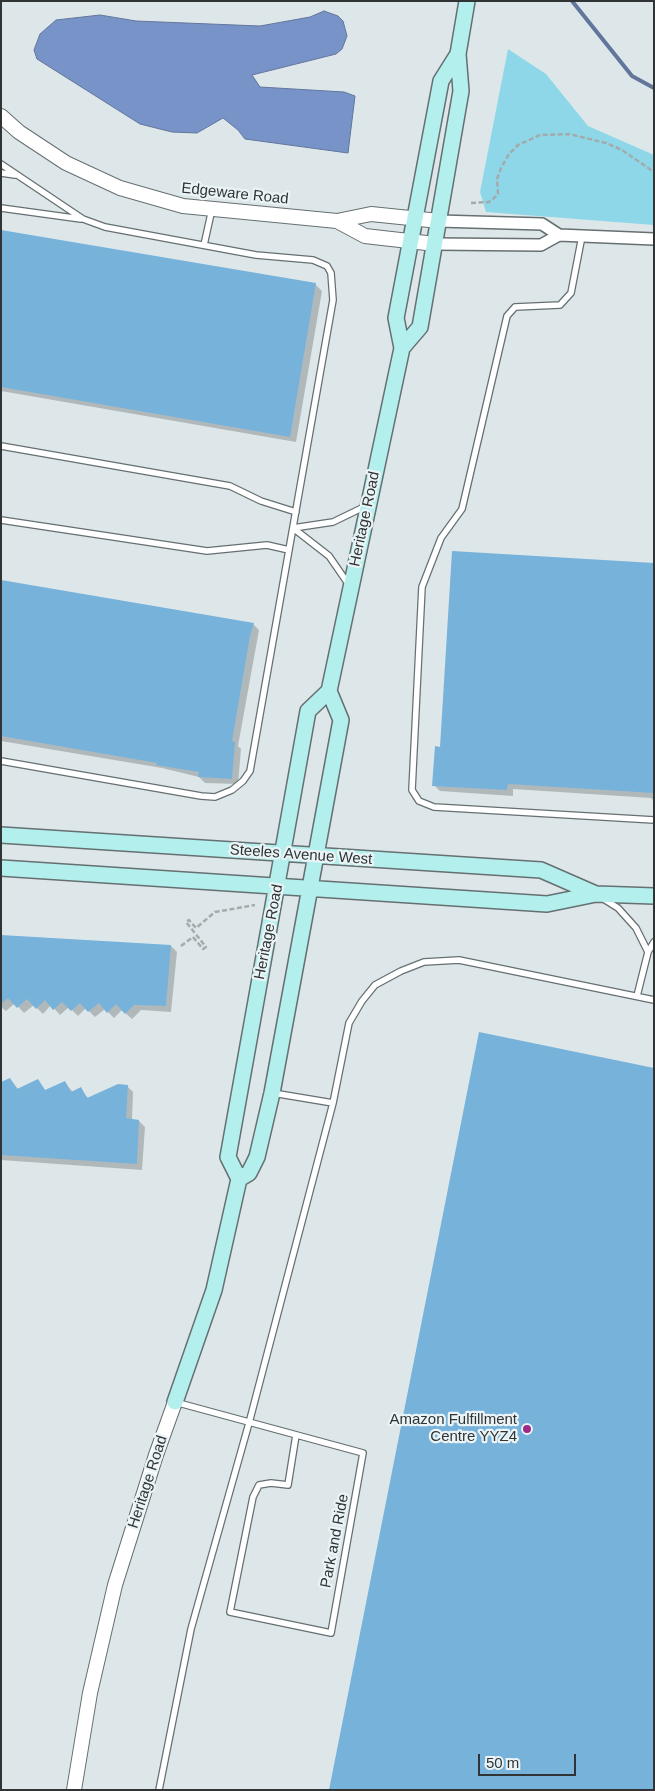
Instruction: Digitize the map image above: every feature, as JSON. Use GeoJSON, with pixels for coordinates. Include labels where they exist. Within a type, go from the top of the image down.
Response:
{"type":"FeatureCollection","features":[{"type":"Feature","properties":{"kind":"main road","name":"Heritage Road"},"geometry":{"type":"LineString","coordinates":[[402,348],[420,327],[461,90],[458,54],[467,1]]}},
{"type":"Feature","properties":{"kind":"main road","name":"Heritage Road"},"geometry":{"type":"LineString","coordinates":[[175,1402],[214,1290],[240,1179],[228,1157],[308,711],[329,691],[402,348],[396,318],[441,81],[458,54]]}},
{"type":"Feature","properties":{"kind":"main road","name":"Heritage Road"},"geometry":{"type":"LineString","coordinates":[[240,1179],[249,1173],[257,1157],[272,1093],[311,887],[341,720],[329,691]]}},
{"type":"Feature","properties":{"kind":"main road","name":"Steeles Avenue West"},"geometry":{"type":"LineString","coordinates":[[1,835],[541,870],[596,894]]}},
{"type":"Feature","properties":{"kind":"main road","name":"Steeles Avenue West"},"geometry":{"type":"LineString","coordinates":[[1,868],[547,904],[596,894],[654,896]]}},
{"type":"Feature","properties":{"kind":"street","name":"Edgeware Road"},"geometry":{"type":"LineString","coordinates":[[1,116],[19,132],[66,163],[120,188],[183,206],[337,221],[371,214],[439,222],[542,224],[559,235]]}},
{"type":"Feature","properties":{"kind":"street","name":"Edgeware Road"},"geometry":{"type":"LineString","coordinates":[[337,221],[365,236],[435,244],[542,244],[559,235],[654,239]]}},
{"type":"Feature","properties":{"kind":"street","name":"Heritage Road"},"geometry":{"type":"LineString","coordinates":[[74,1790],[90,1693],[115,1584],[175,1402]]}},
{"type":"Feature","properties":{"kind":"lane"},"geometry":{"type":"LineString","coordinates":[[1,164],[83,219]]}},
{"type":"Feature","properties":{"kind":"lane"},"geometry":{"type":"LineString","coordinates":[[1,173],[17,176]]}},
{"type":"Feature","properties":{"kind":"lane"},"geometry":{"type":"LineString","coordinates":[[1,208],[83,219],[105,227],[256,255],[313,260],[327,266],[331,273],[333,300],[250,771],[243,781],[232,790],[215,797],[201,796],[1,761]]}},
{"type":"Feature","properties":{"kind":"lane"},"geometry":{"type":"LineString","coordinates":[[204,246],[212,209]]}},
{"type":"Feature","properties":{"kind":"lane"},"geometry":{"type":"LineString","coordinates":[[582,236],[571,293],[560,305],[515,307],[507,316],[462,509],[442,538],[422,587],[412,790],[419,801],[434,807],[654,820]]}},
{"type":"Feature","properties":{"kind":"lane"},"geometry":{"type":"LineString","coordinates":[[1,446],[230,486],[261,501],[296,512]]}},
{"type":"Feature","properties":{"kind":"lane"},"geometry":{"type":"LineString","coordinates":[[294,528],[333,522],[368,506]]}},
{"type":"Feature","properties":{"kind":"lane"},"geometry":{"type":"LineString","coordinates":[[1,520],[207,552],[267,545],[289,550]]}},
{"type":"Feature","properties":{"kind":"lane"},"geometry":{"type":"LineString","coordinates":[[294,528],[329,556],[351,588]]}},
{"type":"Feature","properties":{"kind":"lane"},"geometry":{"type":"LineString","coordinates":[[596,894],[618,908],[636,928],[648,952]]}},
{"type":"Feature","properties":{"kind":"lane"},"geometry":{"type":"LineString","coordinates":[[637,996],[648,952],[654,942]]}},
{"type":"Feature","properties":{"kind":"lane"},"geometry":{"type":"LineString","coordinates":[[159,1790],[191,1628],[249,1423],[333,1103],[349,1023],[362,1001],[374,985],[401,971],[424,962],[459,960],[654,1000]]}},
{"type":"Feature","properties":{"kind":"lane"},"geometry":{"type":"LineString","coordinates":[[272,1093],[333,1103]]}},
{"type":"Feature","properties":{"kind":"lane"},"geometry":{"type":"LineString","coordinates":[[175,1402],[296,1435]]}},
{"type":"Feature","properties":{"kind":"lane","name":"Park and Ride"},"geometry":{"type":"LineString","coordinates":[[296,1435],[362,1453],[331,1633],[230,1612],[253,1497],[260,1484],[288,1485],[296,1435]]}},
{"type":"Feature","properties":{"kind":"path"},"geometry":{"type":"LineString","coordinates":[[471,203],[489,202],[494,198],[498,194],[497,179],[509,154],[518,145],[540,135],[569,134],[606,143],[622,150],[654,172]]}},
{"type":"Feature","properties":{"kind":"path"},"geometry":{"type":"LineString","coordinates":[[182,946],[193,937],[203,949],[206,947],[186,922],[189,920],[196,928],[215,912],[255,905]]}},
{"type":"Feature","properties":{"kind":"shaded area"},"geometry":{"type":"Polygon","coordinates":[[[324,11],[338,16],[343,21],[347,36],[342,49],[336,54],[252,75],[260,87],[344,92],[355,96],[348,153],[245,139],[238,130],[223,118],[197,133],[172,132],[140,124],[37,59],[34,50],[40,34],[56,20],[100,15],[136,21],[260,26],[310,17],[324,11]]]}},
{"type":"Feature","properties":{"kind":"shaded area"},"geometry":{"type":"Polygon","coordinates":[[[508,49],[546,74],[588,126],[654,155],[654,225],[486,212],[480,192],[508,49]]]}},
{"type":"Feature","properties":{"kind":"building"},"geometry":{"type":"Polygon","coordinates":[[[1,230],[316,283],[290,437],[1,387],[1,230]]]}},
{"type":"Feature","properties":{"kind":"building"},"geometry":{"type":"Polygon","coordinates":[[[452,551],[654,563],[654,793],[508,784],[507,790],[432,786],[435,746],[440,747],[452,551]]]}},
{"type":"Feature","properties":{"kind":"building"},"geometry":{"type":"Polygon","coordinates":[[[1,580],[254,623],[250,636],[232,741],[235,742],[232,779],[198,777],[199,772],[156,765],[157,763],[1,736],[1,580]]]}},
{"type":"Feature","properties":{"kind":"building"},"geometry":{"type":"Polygon","coordinates":[[[1,935],[171,945],[166,1006],[134,1005],[125,1014],[116,1004],[107,1013],[99,1003],[88,1012],[80,1003],[71,1011],[62,1002],[53,1010],[45,1000],[36,1009],[27,999],[17,1008],[8,998],[1,1004],[1,935]]]}},
{"type":"Feature","properties":{"kind":"building","name":"Amazon Fulfillment Centre YYZ4"},"geometry":{"type":"Polygon","coordinates":[[[479,1032],[654,1068],[654,1790],[329,1790],[479,1032]]]}},
{"type":"Feature","properties":{"kind":"building"},"geometry":{"type":"Polygon","coordinates":[[[10,1078],[17,1089],[38,1079],[45,1090],[65,1081],[71,1092],[81,1087],[87,1098],[118,1084],[128,1085],[126,1118],[139,1120],[137,1164],[1,1155],[1,1082],[10,1078]]]}},
{"type":"Feature","properties":{"kind":"waterway"},"geometry":{"type":"LineString","coordinates":[[572,1],[632,76],[654,88]]}},
{"type":"Feature","properties":{"kind":"place","name":"Amazon Fulfillment Centre YYZ4"},"geometry":{"type":"Point","coordinates":[527,1429]}}]}
